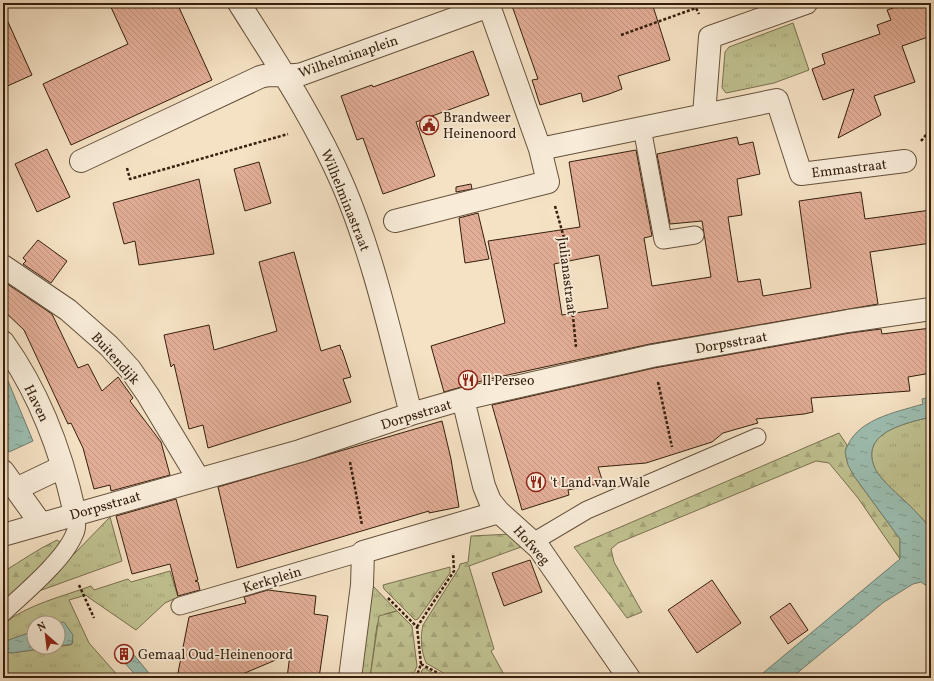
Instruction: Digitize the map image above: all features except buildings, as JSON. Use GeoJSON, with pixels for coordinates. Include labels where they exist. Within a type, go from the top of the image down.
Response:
{"type":"FeatureCollection","features":[{"type":"Feature","properties":{"kind":"street","name":"Wilhelminastraat"},"geometry":{"type":"LineString","coordinates":[[239,3],[284,75],[314,127],[342,184],[360,232],[383,306],[411,414]]}},
{"type":"Feature","properties":{"kind":"street"},"geometry":{"type":"LineString","coordinates":[[704,115],[710,37],[806,3]]}},
{"type":"Feature","properties":{"kind":"street","name":"Wilhelminaplein"},"geometry":{"type":"LineString","coordinates":[[81,161],[260,77],[302,74],[488,5]]}},
{"type":"Feature","properties":{"kind":"street"},"geometry":{"type":"LineString","coordinates":[[395,221],[548,182],[540,149],[488,5]]}},
{"type":"Feature","properties":{"kind":"street","name":"Emmastraat"},"geometry":{"type":"LineString","coordinates":[[540,149],[777,100],[801,174],[905,161]]}},
{"type":"Feature","properties":{"kind":"street","name":"Buitendijk"},"geometry":{"type":"LineString","coordinates":[[3,266],[68,310],[109,346],[130,369],[148,395],[198,478]]}},
{"type":"Feature","properties":{"kind":"street","name":"Dorpsstraat"},"geometry":{"type":"LineString","coordinates":[[3,535],[198,478],[292,453],[411,414],[463,400],[652,356],[848,321],[931,310]]}},
{"type":"Feature","properties":{"kind":"street","name":"Haven"},"geometry":{"type":"LineString","coordinates":[[3,342],[18,364],[48,425],[76,514]]}},
{"type":"Feature","properties":{"kind":"street","name":"Hofweg"},"geometry":{"type":"LineString","coordinates":[[463,400],[487,495],[499,512],[533,542],[629,678]]}},
{"type":"Feature","properties":{"kind":"street"},"geometry":{"type":"LineString","coordinates":[[16,489],[62,467]]}},
{"type":"Feature","properties":{"kind":"street"},"geometry":{"type":"LineString","coordinates":[[3,471],[41,524]]}},
{"type":"Feature","properties":{"kind":"street","name":"Kerkplein"},"geometry":{"type":"LineString","coordinates":[[363,552],[499,512]]}},
{"type":"Feature","properties":{"kind":"street"},"geometry":{"type":"LineString","coordinates":[[350,678],[362,585],[363,552]]}},
{"type":"Feature","properties":{"kind":"lane"},"geometry":{"type":"LineString","coordinates":[[642,128],[663,240],[695,235]]}},
{"type":"Feature","properties":{"kind":"lane"},"geometry":{"type":"LineString","coordinates":[[533,542],[587,510],[757,437]]}},
{"type":"Feature","properties":{"kind":"lane"},"geometry":{"type":"LineString","coordinates":[[3,613],[58,558],[71,541],[77,528],[76,514]]}},
{"type":"Feature","properties":{"kind":"lane","name":"Kerkplein"},"geometry":{"type":"LineString","coordinates":[[180,606],[363,552]]}},
{"type":"Feature","properties":{"kind":"path"},"geometry":{"type":"LineString","coordinates":[[621,35],[696,8],[710,37]]}},
{"type":"Feature","properties":{"kind":"path"},"geometry":{"type":"LineString","coordinates":[[120,143],[130,179],[314,127]]}},
{"type":"Feature","properties":{"kind":"path","name":"Julianastraat"},"geometry":{"type":"LineString","coordinates":[[548,182],[566,245],[579,372]]}},
{"type":"Feature","properties":{"kind":"path"},"geometry":{"type":"LineString","coordinates":[[652,356],[677,471]]}},
{"type":"Feature","properties":{"kind":"path"},"geometry":{"type":"LineString","coordinates":[[344,437],[360,510],[363,552]]}},
{"type":"Feature","properties":{"kind":"path"},"geometry":{"type":"LineString","coordinates":[[417,627],[454,571],[455,565],[448,527]]}},
{"type":"Feature","properties":{"kind":"path"},"geometry":{"type":"LineString","coordinates":[[362,585],[377,584],[381,591],[417,627],[421,664],[416,678]]}},
{"type":"Feature","properties":{"kind":"path"},"geometry":{"type":"LineString","coordinates":[[79,585],[94,618]]}},
{"type":"Feature","properties":{"kind":"path"},"geometry":{"type":"LineString","coordinates":[[421,664],[447,678]]}},
{"type":"Feature","properties":{"kind":"green space"},"geometry":{"type":"Polygon","coordinates":[[[793,23],[809,70],[774,83],[726,93],[722,88],[725,52],[729,47],[793,23]]]}},
{"type":"Feature","properties":{"kind":"green space"},"geometry":{"type":"Polygon","coordinates":[[[931,417],[931,529],[876,471],[872,454],[874,445],[880,437],[888,431],[910,422],[931,417]]]}},
{"type":"Feature","properties":{"kind":"green space"},"geometry":{"type":"Polygon","coordinates":[[[839,433],[847,445],[846,457],[854,476],[900,539],[900,559],[858,498],[829,463],[816,461],[618,543],[611,549],[614,562],[642,612],[627,618],[574,547],[839,433]]]}},
{"type":"Feature","properties":{"kind":"green space"},"geometry":{"type":"Polygon","coordinates":[[[110,517],[122,561],[39,591],[40,589],[110,517]]]}},
{"type":"Feature","properties":{"kind":"green space"},"geometry":{"type":"Polygon","coordinates":[[[512,534],[521,547],[469,566],[494,649],[491,651],[506,678],[452,678],[426,663],[422,644],[423,625],[459,568],[460,564],[468,562],[471,536],[512,534]]]}},
{"type":"Feature","properties":{"kind":"green space"},"geometry":{"type":"Polygon","coordinates":[[[57,540],[60,542],[47,559],[3,604],[3,572],[36,551],[57,540]]]}},
{"type":"Feature","properties":{"kind":"green space"},"geometry":{"type":"Polygon","coordinates":[[[450,567],[450,573],[418,619],[415,620],[384,589],[383,585],[450,567]]]}},
{"type":"Feature","properties":{"kind":"green space"},"geometry":{"type":"Polygon","coordinates":[[[170,571],[178,597],[165,603],[136,630],[86,595],[69,600],[89,643],[120,678],[6,678],[3,670],[3,647],[5,651],[11,653],[26,651],[26,655],[66,655],[66,646],[72,644],[73,641],[66,632],[66,615],[26,615],[26,634],[3,643],[3,624],[34,606],[91,586],[94,590],[128,579],[131,582],[170,571]]]}},
{"type":"Feature","properties":{"kind":"green space"},"geometry":{"type":"Polygon","coordinates":[[[372,587],[374,587],[397,611],[385,614],[377,625],[370,678],[359,678],[372,587]]]}},
{"type":"Feature","properties":{"kind":"green space"},"geometry":{"type":"Polygon","coordinates":[[[397,611],[412,626],[417,666],[412,678],[370,678],[379,616],[397,611]]]}},
{"type":"Feature","properties":{"kind":"green space"},"geometry":{"type":"Polygon","coordinates":[[[425,668],[442,678],[419,678],[422,670],[425,668]]]}},
{"type":"Feature","properties":{"kind":"water"},"geometry":{"type":"Polygon","coordinates":[[[3,369],[33,441],[9,452],[3,439],[3,369]]]}},
{"type":"Feature","properties":{"kind":"water"},"geometry":{"type":"Polygon","coordinates":[[[931,397],[931,417],[910,422],[888,431],[880,437],[874,445],[872,454],[876,471],[931,529],[931,589],[921,582],[913,584],[884,602],[791,678],[757,678],[900,559],[900,539],[854,476],[848,465],[845,452],[850,441],[857,432],[866,425],[888,414],[923,404],[922,399],[931,397]]]}},
{"type":"Feature","properties":{"kind":"water"},"geometry":{"type":"Polygon","coordinates":[[[66,625],[73,635],[72,644],[66,645],[66,625]]]}},
{"type":"Feature","properties":{"kind":"water"},"geometry":{"type":"Polygon","coordinates":[[[26,634],[26,651],[11,653],[5,651],[3,648],[3,642],[26,634]]]}},
{"type":"Feature","properties":{"kind":"water"},"geometry":{"type":"Polygon","coordinates":[[[133,655],[153,678],[138,678],[124,662],[133,655]]]}},
{"type":"Feature","properties":{"kind":"place","name":"Brandweer Heinenoord"},"geometry":{"type":"Point","coordinates":[429,125]}},
{"type":"Feature","properties":{"kind":"place","name":"Il Perseo"},"geometry":{"type":"Point","coordinates":[468,380]}},
{"type":"Feature","properties":{"kind":"place","name":"'t Land van Wale"},"geometry":{"type":"Point","coordinates":[536,482]}},
{"type":"Feature","properties":{"kind":"place","name":"Gemaal Oud-Heinenoord"},"geometry":{"type":"Point","coordinates":[124,654]}}]}
